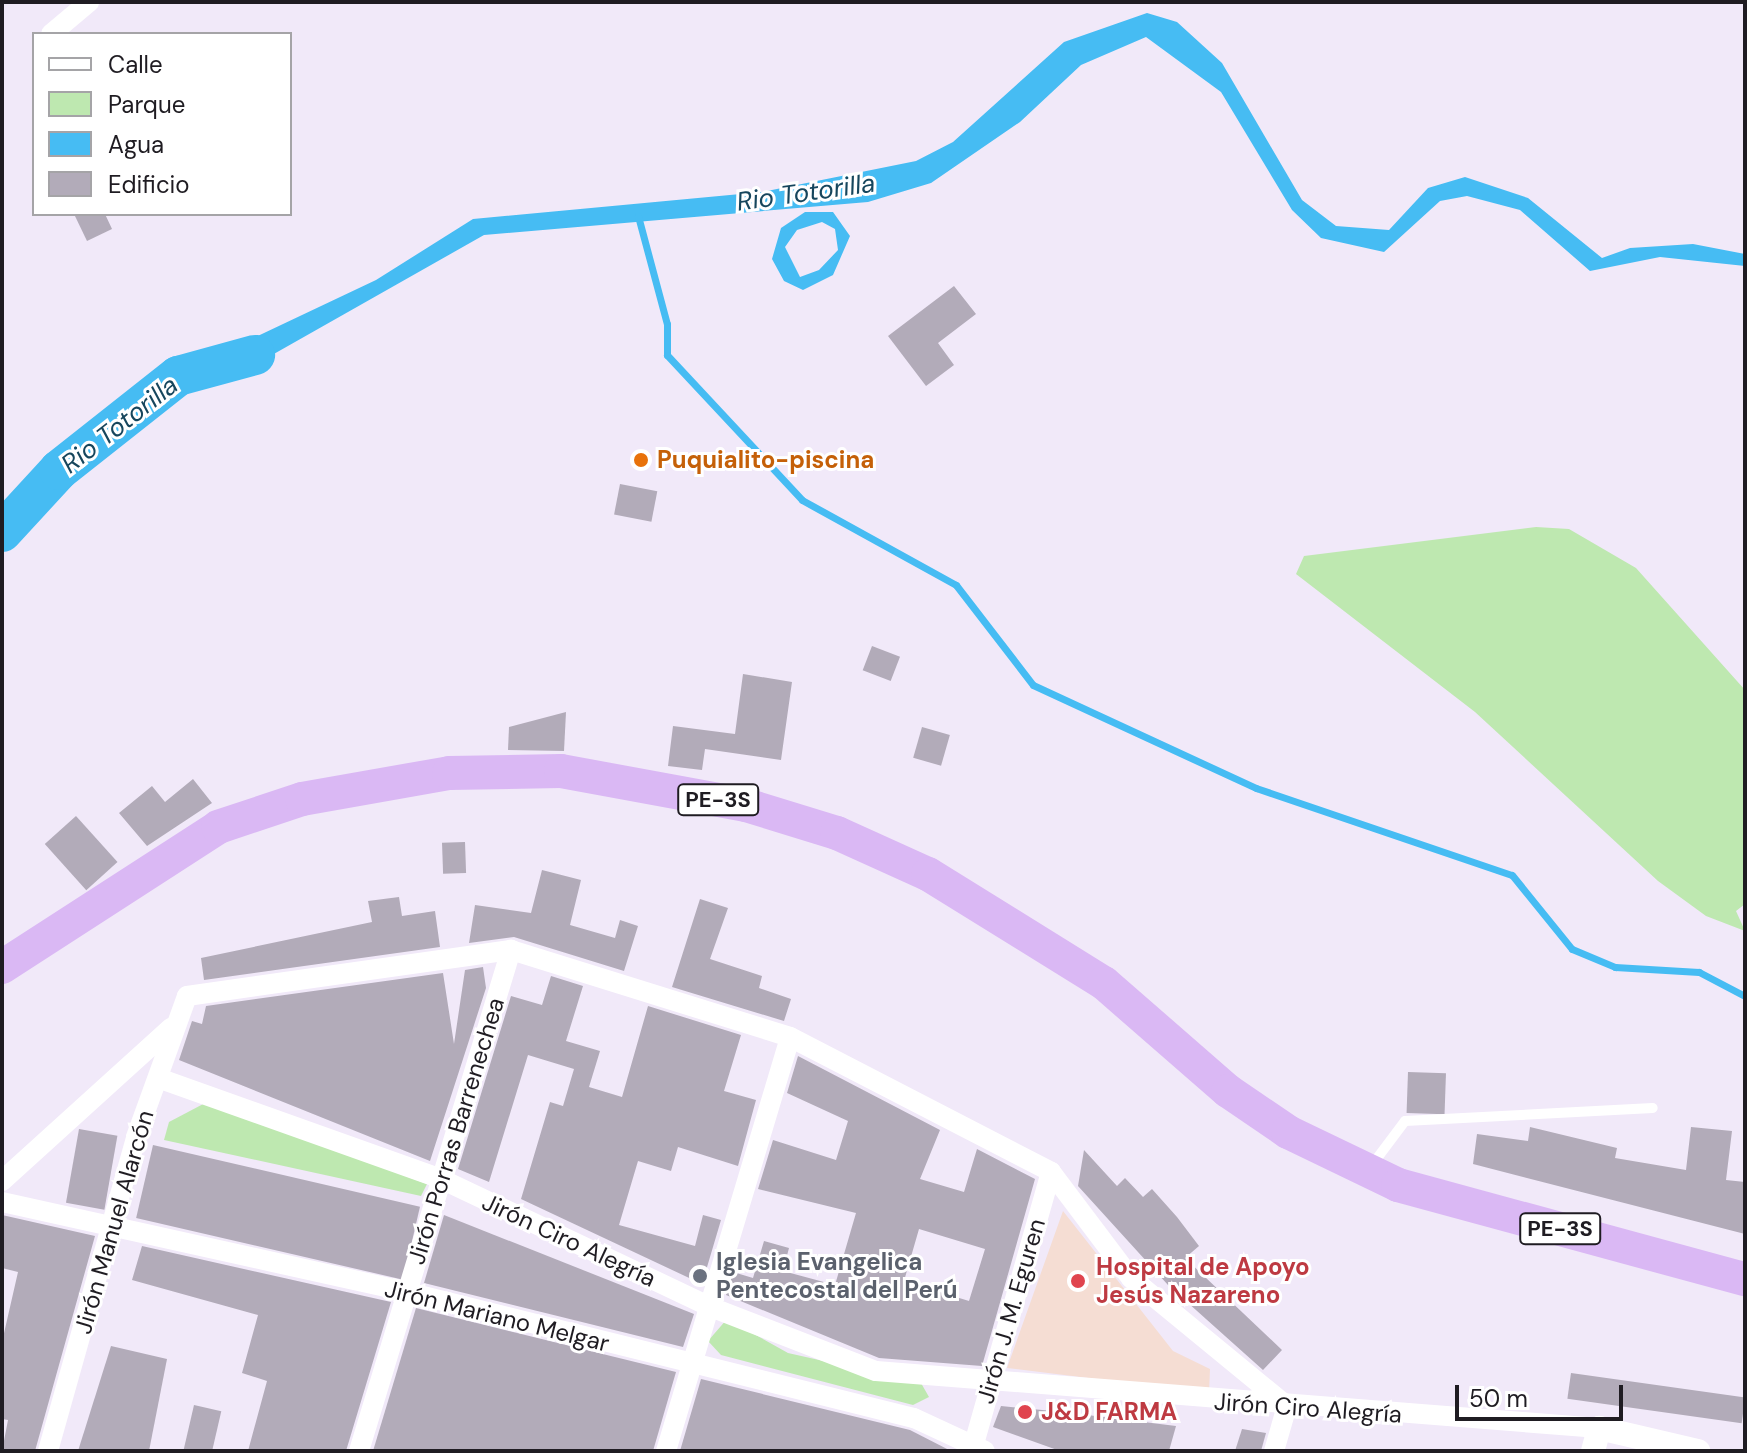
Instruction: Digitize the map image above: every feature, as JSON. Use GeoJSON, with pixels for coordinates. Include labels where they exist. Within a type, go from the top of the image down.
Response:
{"type":"FeatureCollection","features":[{"type":"Feature","properties":{"kind":"highway","name":"PE-3S"},"geometry":{"type":"LineString","coordinates":[[2,967],[218,827],[302,799],[449,773],[561,771],[746,805],[837,833],[928,874],[1104,983],[1258,1114],[1375,1169],[1398,1185],[1703,1257],[1745,1258]]}},
{"type":"Feature","properties":{"kind":"highway","name":"PE-3S"},"geometry":{"type":"LineString","coordinates":[[1703,1257],[1745,1279]]}},
{"type":"Feature","properties":{"kind":"street"},"geometry":{"type":"LineString","coordinates":[[53,32],[89,2]]}},
{"type":"Feature","properties":{"kind":"street"},"geometry":{"type":"LineString","coordinates":[[511,950],[790,1037],[1051,1172],[1131,1278],[1287,1406],[1274,1451]]}},
{"type":"Feature","properties":{"kind":"street","name":"Jirón Manuel Alarcón"},"geometry":{"type":"LineString","coordinates":[[48,1451],[171,1028],[187,996],[511,950]]}},
{"type":"Feature","properties":{"kind":"street","name":"Jirón Porras Barrenechea"},"geometry":{"type":"LineString","coordinates":[[359,1451],[511,950]]}},
{"type":"Feature","properties":{"kind":"street"},"geometry":{"type":"LineString","coordinates":[[2,1181],[171,1028]]}},
{"type":"Feature","properties":{"kind":"street"},"geometry":{"type":"LineString","coordinates":[[666,1451],[790,1037]]}},
{"type":"Feature","properties":{"kind":"street","name":"Jirón Ciro Alegría"},"geometry":{"type":"LineString","coordinates":[[158,1078],[441,1179],[708,1306],[863,1367],[991,1385],[1287,1406],[1698,1451]]}},
{"type":"Feature","properties":{"kind":"street","name":"Jirón J. M. Eguren"},"geometry":{"type":"LineString","coordinates":[[977,1449],[991,1385],[1051,1172]]}},
{"type":"Feature","properties":{"kind":"street","name":"Jirón Mariano Melgar"},"geometry":{"type":"LineString","coordinates":[[2,1202],[112,1229],[407,1292],[692,1366],[914,1418],[977,1449]]}},
{"type":"Feature","properties":{"kind":"lane"},"geometry":{"type":"LineString","coordinates":[[1375,1169],[1405,1121],[1653,1108]]}},
{"type":"Feature","properties":{"kind":"shaded area","name":"Hospital de Apoyo Jesús Nazareno"},"geometry":{"type":"Polygon","coordinates":[[[1063,1211],[1173,1351],[1210,1369],[1209,1393],[1007,1368],[1063,1211]]]}},
{"type":"Feature","properties":{"kind":"green space"},"geometry":{"type":"Polygon","coordinates":[[[1536,527],[1569,529],[1636,568],[1745,690],[1745,904],[1736,911],[1745,931],[1706,916],[1658,881],[1475,712],[1296,574],[1304,556],[1536,527]]]}},
{"type":"Feature","properties":{"kind":"green space"},"geometry":{"type":"Polygon","coordinates":[[[207,1102],[427,1184],[421,1196],[164,1140],[169,1122],[207,1102]]]}},
{"type":"Feature","properties":{"kind":"green space"},"geometry":{"type":"Polygon","coordinates":[[[727,1319],[788,1353],[921,1383],[929,1397],[913,1405],[721,1355],[708,1341],[727,1319]]]}},
{"type":"Feature","properties":{"kind":"water"},"geometry":{"type":"Polygon","coordinates":[[[1147,13],[1177,22],[1222,63],[1302,200],[1336,226],[1389,230],[1428,188],[1465,177],[1528,198],[1602,258],[1630,248],[1693,244],[1745,254],[1745,266],[1660,257],[1590,271],[1520,210],[1467,196],[1440,201],[1384,252],[1321,238],[1292,210],[1221,92],[1146,37],[1081,65],[1020,122],[931,183],[868,202],[484,235],[265,359],[212,379],[201,363],[376,280],[473,219],[762,192],[916,161],[953,142],[1064,42],[1147,13]]]}},
{"type":"Feature","properties":{"kind":"water"},"geometry":{"type":"Polygon","coordinates":[[[805,212],[833,212],[850,236],[833,275],[803,290],[784,281],[772,259],[781,228],[805,212]],[[822,222],[797,230],[785,247],[800,277],[819,270],[838,250],[835,229],[822,222]]]}},
{"type":"Feature","properties":{"kind":"building"},"geometry":{"type":"Polygon","coordinates":[[[75,216],[106,216],[112,229],[87,241],[75,216]]]}},
{"type":"Feature","properties":{"kind":"building"},"geometry":{"type":"Polygon","coordinates":[[[954,286],[976,314],[938,343],[954,365],[926,386],[888,336],[954,286]]]}},
{"type":"Feature","properties":{"kind":"building"},"geometry":{"type":"Polygon","coordinates":[[[620,484],[657,491],[651,522],[614,514],[620,484]]]}},
{"type":"Feature","properties":{"kind":"building"},"geometry":{"type":"Polygon","coordinates":[[[872,646],[900,657],[891,681],[863,670],[872,646]]]}},
{"type":"Feature","properties":{"kind":"building"},"geometry":{"type":"Polygon","coordinates":[[[743,674],[792,682],[781,760],[705,749],[702,770],[668,766],[673,726],[735,734],[743,674]]]}},
{"type":"Feature","properties":{"kind":"building"},"geometry":{"type":"Polygon","coordinates":[[[566,712],[564,751],[508,750],[509,727],[566,712]]]}},
{"type":"Feature","properties":{"kind":"building"},"geometry":{"type":"Polygon","coordinates":[[[922,727],[950,735],[941,766],[913,758],[922,727]]]}},
{"type":"Feature","properties":{"kind":"building"},"geometry":{"type":"Polygon","coordinates":[[[193,779],[212,803],[147,846],[119,813],[152,786],[165,802],[193,779]]]}},
{"type":"Feature","properties":{"kind":"building"},"geometry":{"type":"Polygon","coordinates":[[[76,816],[117,862],[86,890],[45,844],[76,816]]]}},
{"type":"Feature","properties":{"kind":"building"},"geometry":{"type":"Polygon","coordinates":[[[465,842],[466,873],[443,874],[442,843],[465,842]]]}},
{"type":"Feature","properties":{"kind":"building"},"geometry":{"type":"Polygon","coordinates":[[[542,870],[581,880],[570,925],[615,938],[620,920],[638,926],[624,971],[514,937],[469,943],[475,905],[531,913],[542,870]]]}},
{"type":"Feature","properties":{"kind":"building"},"geometry":{"type":"Polygon","coordinates":[[[399,897],[402,916],[435,911],[440,947],[204,980],[201,958],[372,922],[368,901],[399,897]]]}},
{"type":"Feature","properties":{"kind":"building"},"geometry":{"type":"Polygon","coordinates":[[[700,899],[728,908],[710,959],[762,976],[759,988],[791,999],[784,1021],[672,987],[700,899]]]}},
{"type":"Feature","properties":{"kind":"building"},"geometry":{"type":"Polygon","coordinates":[[[483,967],[486,988],[430,1161],[179,1060],[192,1021],[202,1024],[206,1006],[443,973],[454,1044],[465,970],[483,967]]]}},
{"type":"Feature","properties":{"kind":"building"},"geometry":{"type":"Polygon","coordinates":[[[551,976],[583,986],[566,1041],[600,1051],[589,1087],[622,1097],[648,1006],[741,1035],[724,1091],[756,1100],[738,1166],[678,1147],[671,1171],[638,1161],[619,1225],[695,1246],[703,1215],[721,1220],[702,1284],[521,1199],[550,1102],[563,1106],[574,1069],[528,1055],[489,1182],[458,1169],[511,996],[542,1005],[551,976]]]}},
{"type":"Feature","properties":{"kind":"building"},"geometry":{"type":"Polygon","coordinates":[[[798,1056],[940,1130],[920,1179],[964,1192],[977,1149],[1035,1179],[982,1366],[879,1358],[726,1295],[733,1272],[753,1278],[764,1241],[789,1248],[783,1271],[835,1285],[856,1213],[758,1189],[773,1140],[836,1160],[848,1121],[787,1093],[798,1056]],[[919,1229],[904,1281],[969,1301],[985,1249],[919,1229]]]}},
{"type":"Feature","properties":{"kind":"building"},"geometry":{"type":"Polygon","coordinates":[[[1408,1072],[1446,1073],[1445,1114],[1407,1113],[1408,1072]]]}},
{"type":"Feature","properties":{"kind":"building"},"geometry":{"type":"Polygon","coordinates":[[[1530,1127],[1617,1148],[1615,1158],[1686,1170],[1691,1127],[1732,1131],[1726,1180],[1745,1182],[1745,1234],[1473,1164],[1477,1134],[1528,1141],[1530,1127]]]}},
{"type":"Feature","properties":{"kind":"building"},"geometry":{"type":"Polygon","coordinates":[[[79,1129],[117,1136],[104,1210],[66,1203],[79,1129]]]}},
{"type":"Feature","properties":{"kind":"building"},"geometry":{"type":"Polygon","coordinates":[[[153,1145],[420,1207],[403,1280],[136,1218],[153,1145]]]}},
{"type":"Feature","properties":{"kind":"building"},"geometry":{"type":"Polygon","coordinates":[[[1084,1150],[1117,1186],[1125,1178],[1143,1197],[1152,1189],[1177,1217],[1199,1246],[1185,1258],[1282,1350],[1263,1370],[1168,1285],[1078,1186],[1084,1150]]]}},
{"type":"Feature","properties":{"kind":"building"},"geometry":{"type":"Polygon","coordinates":[[[2,1215],[95,1236],[35,1451],[2,1451],[8,1420],[2,1419],[2,1342],[18,1272],[2,1268],[2,1215]]]}},
{"type":"Feature","properties":{"kind":"building"},"geometry":{"type":"Polygon","coordinates":[[[444,1215],[694,1314],[683,1347],[424,1283],[444,1215]]]}},
{"type":"Feature","properties":{"kind":"building"},"geometry":{"type":"Polygon","coordinates":[[[142,1246],[391,1302],[346,1451],[248,1451],[267,1381],[242,1373],[258,1315],[132,1280],[142,1246]]]}},
{"type":"Feature","properties":{"kind":"building"},"geometry":{"type":"Polygon","coordinates":[[[416,1308],[676,1372],[653,1451],[373,1451],[416,1308]]]}},
{"type":"Feature","properties":{"kind":"building"},"geometry":{"type":"Polygon","coordinates":[[[111,1346],[167,1359],[149,1451],[78,1451],[111,1346]]]}},
{"type":"Feature","properties":{"kind":"building"},"geometry":{"type":"Polygon","coordinates":[[[1571,1373],[1745,1397],[1742,1423],[1567,1399],[1571,1373]]]}},
{"type":"Feature","properties":{"kind":"building"},"geometry":{"type":"Polygon","coordinates":[[[701,1379],[910,1430],[951,1451],[680,1451],[701,1379]]]}},
{"type":"Feature","properties":{"kind":"building"},"geometry":{"type":"Polygon","coordinates":[[[194,1405],[221,1411],[212,1451],[183,1451],[194,1405]]]}},
{"type":"Feature","properties":{"kind":"building"},"geometry":{"type":"Polygon","coordinates":[[[1001,1406],[1176,1426],[1169,1451],[1060,1451],[993,1427],[1001,1406]]]}},
{"type":"Feature","properties":{"kind":"building"},"geometry":{"type":"Polygon","coordinates":[[[1242,1429],[1266,1433],[1261,1451],[1235,1451],[1242,1429]]]}},
{"type":"Feature","properties":{"kind":"waterway"},"geometry":{"type":"LineString","coordinates":[[638,216],[667,324],[667,355],[802,500],[956,585],[1033,685],[1256,788],[1512,875],[1572,949],[1615,967],[1699,972],[1745,996]]}},
{"type":"Feature","properties":{"kind":"waterway","name":"Rio Totorilla"},"geometry":{"type":"LineString","coordinates":[[2,532],[59,470],[178,376],[255,355]]}},
{"type":"Feature","properties":{"kind":"place","name":"Puquialito-piscina"},"geometry":{"type":"Point","coordinates":[641,460]}},
{"type":"Feature","properties":{"kind":"place","name":"Iglesia Evangelica Pentecostal del Perú"},"geometry":{"type":"Point","coordinates":[700,1276]}},
{"type":"Feature","properties":{"kind":"place","name":"Hospital de Apoyo Jesús Nazareno"},"geometry":{"type":"Point","coordinates":[1078,1281]}},
{"type":"Feature","properties":{"kind":"place","name":"J&D FARMA"},"geometry":{"type":"Point","coordinates":[1025,1412]}}]}
